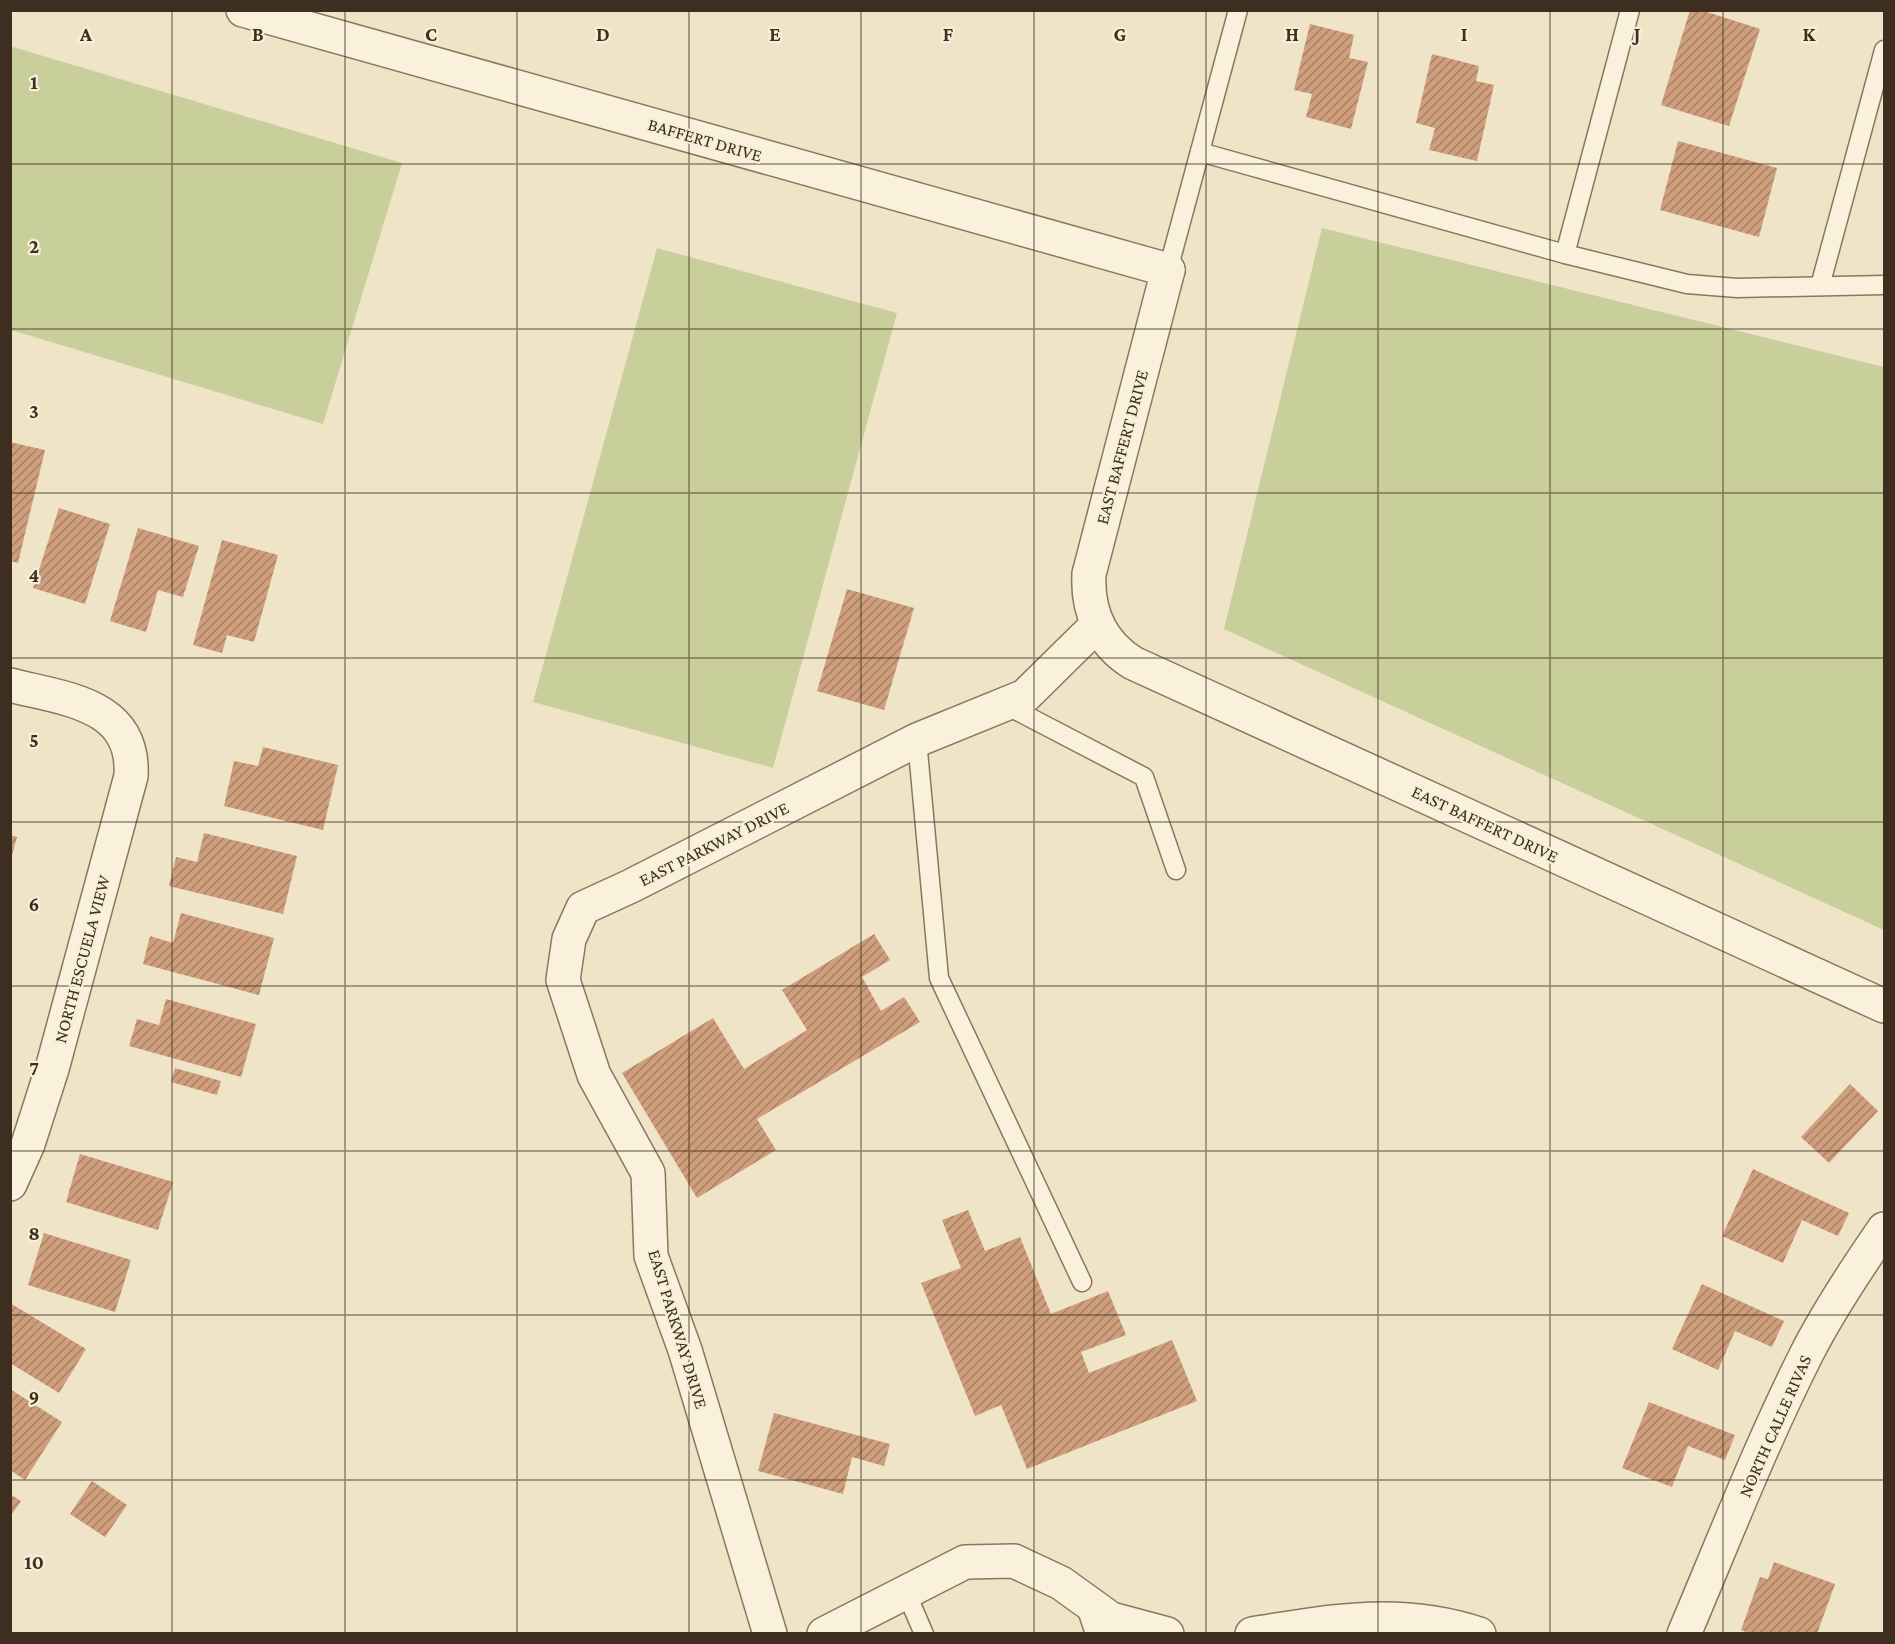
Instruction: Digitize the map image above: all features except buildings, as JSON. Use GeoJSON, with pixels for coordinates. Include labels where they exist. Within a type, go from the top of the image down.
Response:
{"type":"FeatureCollection","features":[{"type":"Feature","properties":{"kind":"street","name":"BAFFERT DRIVE"},"geometry":{"type":"LineString","coordinates":[[243,10],[1168,270]]}},
{"type":"Feature","properties":{"kind":"street","name":"EAST BAFFERT DRIVE"},"geometry":{"type":"LineString","coordinates":[[1168,270],[1089,574],[1090,605],[1097,625],[1116,650],[1132,663],[1884,1006]]}},
{"type":"Feature","properties":{"kind":"street"},"geometry":{"type":"LineString","coordinates":[[916,740],[1025,696],[1097,625]]}},
{"type":"Feature","properties":{"kind":"street","name":"NORTH ESCUELA VIEW"},"geometry":{"type":"LineString","coordinates":[[10,685],[90,706],[111,719],[121,731],[130,753],[131,776],[52,1069],[28,1144],[10,1184]]}},
{"type":"Feature","properties":{"kind":"street","name":"EAST PARKWAY DRIVE"},"geometry":{"type":"LineString","coordinates":[[770,1634],[685,1350],[651,1256],[648,1173],[594,1074],[563,980],[569,939],[583,908],[631,886],[916,740]]}},
{"type":"Feature","properties":{"kind":"street","name":"NORTH CALLE RIVAS"},"geometry":{"type":"LineString","coordinates":[[1684,1634],[1808,1351],[1884,1228]]}},
{"type":"Feature","properties":{"kind":"street"},"geometry":{"type":"LineString","coordinates":[[824,1634],[965,1562],[1014,1561],[1061,1583],[1111,1619],[1167,1634]]}},
{"type":"Feature","properties":{"kind":"street"},"geometry":{"type":"LineString","coordinates":[[1252,1634],[1335,1622],[1398,1617],[1429,1620],[1479,1634]]}},
{"type":"Feature","properties":{"kind":"lane"},"geometry":{"type":"LineString","coordinates":[[1168,270],[1239,10]]}},
{"type":"Feature","properties":{"kind":"lane"},"geometry":{"type":"LineString","coordinates":[[1565,254],[1630,10]]}},
{"type":"Feature","properties":{"kind":"lane"},"geometry":{"type":"LineString","coordinates":[[1820,286],[1884,50]]}},
{"type":"Feature","properties":{"kind":"lane"},"geometry":{"type":"LineString","coordinates":[[1200,153],[1565,254],[1687,284],[1737,288],[1884,285]]}},
{"type":"Feature","properties":{"kind":"lane"},"geometry":{"type":"LineString","coordinates":[[1004,704],[1144,777],[1176,870]]}},
{"type":"Feature","properties":{"kind":"lane"},"geometry":{"type":"LineString","coordinates":[[916,740],[939,978],[1082,1282]]}},
{"type":"Feature","properties":{"kind":"lane"},"geometry":{"type":"LineString","coordinates":[[906,1592],[924,1634]]}},
{"type":"Feature","properties":{"kind":"lane"},"geometry":{"type":"LineString","coordinates":[[1083,1598],[1095,1634]]}},
{"type":"Feature","properties":{"kind":"green space"},"geometry":{"type":"Polygon","coordinates":[[[10,46],[402,163],[323,424],[11,330],[10,46]]]}},
{"type":"Feature","properties":{"kind":"green space"},"geometry":{"type":"Polygon","coordinates":[[[1322,228],[1884,367],[1884,930],[1224,629],[1322,228]]]}},
{"type":"Feature","properties":{"kind":"green space"},"geometry":{"type":"Polygon","coordinates":[[[657,248],[897,313],[773,768],[533,702],[657,248]]]}}]}
